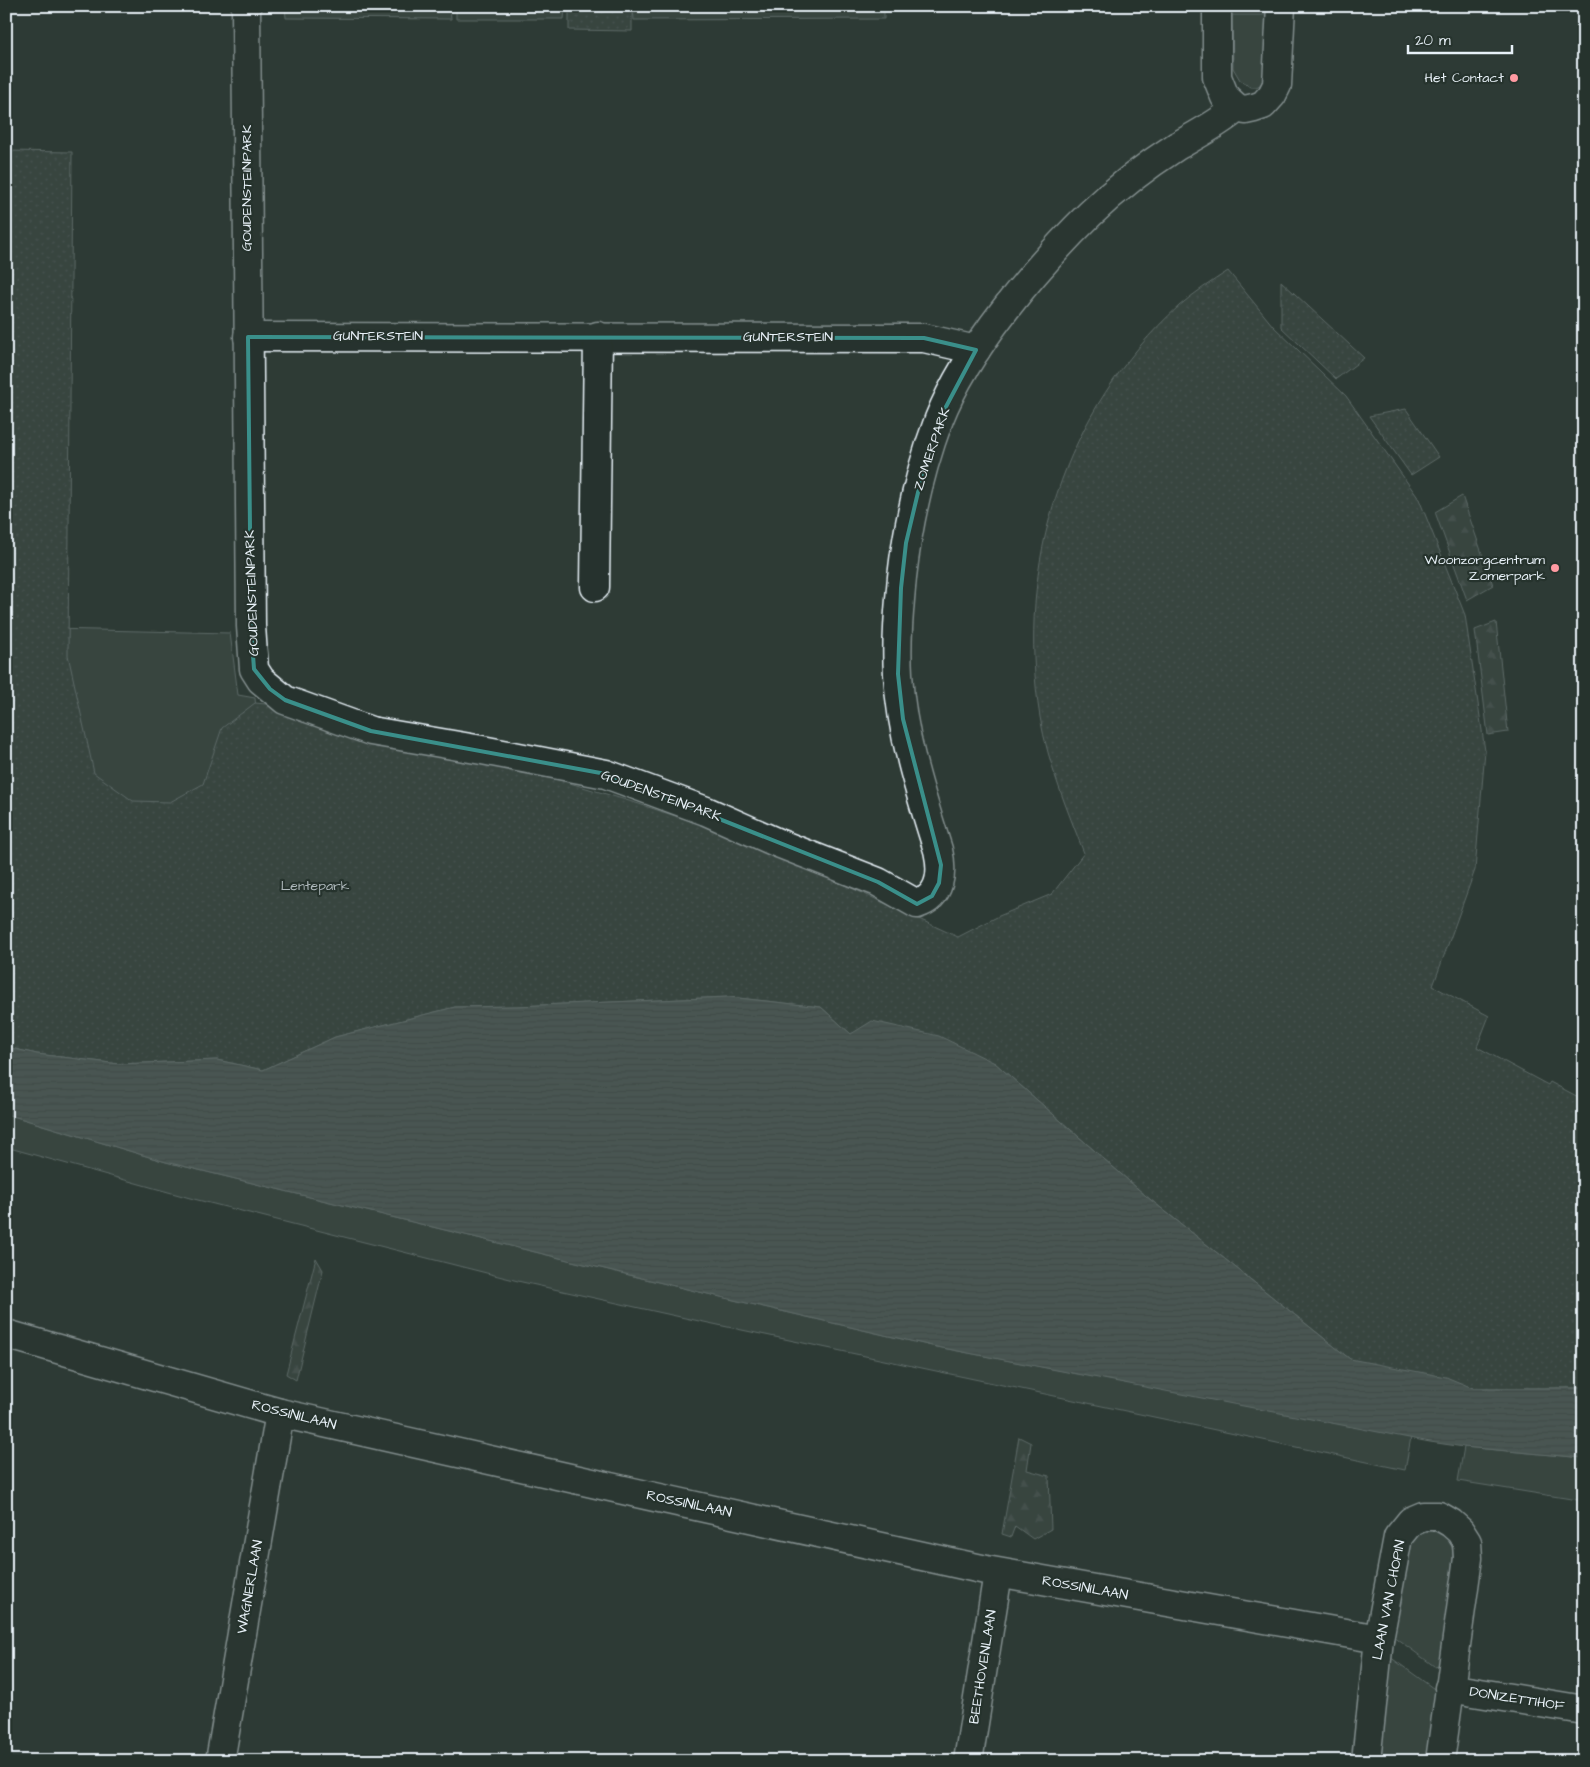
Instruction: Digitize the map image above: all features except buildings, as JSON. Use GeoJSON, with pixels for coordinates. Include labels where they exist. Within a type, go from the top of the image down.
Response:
{"type":"FeatureCollection","features":[{"type":"Feature","properties":{"kind":"street","name":"GOUDENSTEINPARK"},"geometry":{"type":"LineString","coordinates":[[246,6],[251,626],[254,668],[261,680],[285,700],[371,731],[606,774],[706,811],[778,843],[878,882],[917,904],[924,902]]}},
{"type":"Feature","properties":{"kind":"street"},"geometry":{"type":"LineString","coordinates":[[1217,6],[1217,77],[1225,97],[1236,108],[1245,110],[1263,105],[1272,95],[1277,85],[1281,6]]}},
{"type":"Feature","properties":{"kind":"street","name":"ZOMERPARK"},"geometry":{"type":"LineString","coordinates":[[924,902],[932,896],[938,886],[941,865],[913,764],[903,718],[898,674],[901,588],[906,543],[914,502],[940,418],[976,350],[1036,273],[1091,213],[1143,169],[1179,145],[1206,131],[1236,108]]}},
{"type":"Feature","properties":{"kind":"street","name":"GUNTERSTEIN"},"geometry":{"type":"LineString","coordinates":[[248,337],[598,336],[924,338],[976,350]]}},
{"type":"Feature","properties":{"kind":"street"},"geometry":{"type":"LineString","coordinates":[[595,587],[598,336]]}},
{"type":"Feature","properties":{"kind":"street","name":"ROSSINILAAN"},"geometry":{"type":"LineString","coordinates":[[6,1334],[280,1413],[998,1573],[1379,1639]]}},
{"type":"Feature","properties":{"kind":"street","name":"WAGNERLAAN"},"geometry":{"type":"LineString","coordinates":[[220,1761],[280,1413]]}},
{"type":"Feature","properties":{"kind":"street","name":"LAAN VAN CHOPIN"},"geometry":{"type":"LineString","coordinates":[[1366,1761],[1379,1639],[1398,1537],[1411,1521],[1423,1516],[1439,1516],[1451,1522],[1467,1542],[1468,1558],[1440,1761]]}},
{"type":"Feature","properties":{"kind":"street","name":"BEETHOVENLAAN"},"geometry":{"type":"LineString","coordinates":[[968,1761],[998,1573]]}},
{"type":"Feature","properties":{"kind":"street","name":"DONIZETTIHOF"},"geometry":{"type":"LineString","coordinates":[[1449,1688],[1584,1710]]}},
{"type":"Feature","properties":{"kind":"highlighted area"},"geometry":{"type":"Polygon","coordinates":[[[248,337],[924,338],[976,350],[940,418],[925,463],[906,543],[901,588],[898,674],[903,719],[941,865],[939,883],[932,896],[917,904],[878,882],[606,774],[371,731],[285,700],[270,689],[254,669],[251,626],[248,337]]]}},
{"type":"Feature","properties":{"kind":"green space"},"geometry":{"type":"Polygon","coordinates":[[[285,6],[450,6],[451,19],[286,18],[285,6]]]}},
{"type":"Feature","properties":{"kind":"green space"},"geometry":{"type":"Polygon","coordinates":[[[456,6],[565,6],[564,19],[456,19],[456,6]]]}},
{"type":"Feature","properties":{"kind":"green space"},"geometry":{"type":"Polygon","coordinates":[[[569,6],[632,6],[632,31],[569,30],[569,6]]]}},
{"type":"Feature","properties":{"kind":"green space"},"geometry":{"type":"Polygon","coordinates":[[[633,6],[884,6],[884,19],[634,20],[633,6]]]}},
{"type":"Feature","properties":{"kind":"green space"},"geometry":{"type":"Polygon","coordinates":[[[1232,15],[1270,15],[1266,75],[1260,85],[1256,87],[1250,87],[1240,80],[1233,68],[1232,15]]]}},
{"type":"Feature","properties":{"kind":"green space","name":"Lentepark"},"geometry":{"type":"Polygon","coordinates":[[[6,151],[72,152],[68,655],[94,773],[133,801],[170,802],[203,784],[222,728],[255,703],[266,704],[282,711],[527,770],[733,835],[958,937],[999,916],[1052,894],[1084,853],[1053,769],[1040,717],[1034,660],[1035,603],[1043,548],[1057,494],[1078,442],[1105,393],[1139,347],[1179,306],[1228,271],[1273,326],[1346,396],[1419,499],[1465,615],[1485,751],[1475,870],[1433,986],[1489,1016],[1477,1047],[1548,1085],[1550,1082],[1584,1100],[1584,1388],[1473,1388],[1350,1359],[1146,1196],[995,1063],[851,1034],[821,1007],[729,997],[455,1007],[335,1037],[263,1070],[217,1060],[119,1064],[37,1054],[6,1047],[6,151]]]}},
{"type":"Feature","properties":{"kind":"green space"},"geometry":{"type":"Polygon","coordinates":[[[1281,281],[1364,358],[1336,379],[1281,327],[1281,281]]]}},
{"type":"Feature","properties":{"kind":"green space"},"geometry":{"type":"Polygon","coordinates":[[[1406,409],[1439,457],[1411,475],[1369,416],[1406,409]]]}},
{"type":"Feature","properties":{"kind":"green space"},"geometry":{"type":"Polygon","coordinates":[[[1462,496],[1493,585],[1467,600],[1435,512],[1462,496]]]}},
{"type":"Feature","properties":{"kind":"green space"},"geometry":{"type":"Polygon","coordinates":[[[1496,622],[1508,732],[1488,735],[1475,630],[1496,622]]]}},
{"type":"Feature","properties":{"kind":"green space"},"geometry":{"type":"Polygon","coordinates":[[[6,628],[230,633],[238,695],[255,698],[262,770],[6,874],[6,628]]]}},
{"type":"Feature","properties":{"kind":"green space"},"geometry":{"type":"Polygon","coordinates":[[[6,1114],[166,1162],[695,1291],[932,1346],[1411,1437],[1405,1470],[522,1282],[190,1198],[6,1147],[6,1114]]]}},
{"type":"Feature","properties":{"kind":"green space"},"geometry":{"type":"Polygon","coordinates":[[[316,1258],[323,1270],[296,1380],[286,1374],[316,1258]]]}},
{"type":"Feature","properties":{"kind":"green space"},"geometry":{"type":"Polygon","coordinates":[[[1019,1437],[1031,1443],[1027,1470],[1049,1476],[1051,1529],[1033,1539],[1015,1526],[1011,1537],[1002,1534],[1019,1437]]]}},
{"type":"Feature","properties":{"kind":"green space"},"geometry":{"type":"Polygon","coordinates":[[[1464,1447],[1584,1458],[1584,1501],[1458,1481],[1464,1447]]]}},
{"type":"Feature","properties":{"kind":"green space"},"geometry":{"type":"Polygon","coordinates":[[[1426,1531],[1443,1534],[1448,1538],[1453,1558],[1451,1574],[1455,1574],[1440,1665],[1434,1666],[1393,1636],[1403,1565],[1407,1565],[1413,1540],[1426,1531]]]}},
{"type":"Feature","properties":{"kind":"green space"},"geometry":{"type":"Polygon","coordinates":[[[1390,1657],[1437,1691],[1430,1761],[1379,1761],[1390,1657]]]}},
{"type":"Feature","properties":{"kind":"shaded area"},"geometry":{"type":"Polygon","coordinates":[[[729,997],[821,1007],[851,1034],[872,1021],[939,1036],[995,1063],[1146,1196],[1350,1359],[1446,1377],[1473,1388],[1584,1388],[1584,1458],[1430,1442],[932,1346],[695,1291],[166,1162],[6,1114],[6,1047],[37,1054],[119,1064],[217,1060],[263,1070],[335,1037],[455,1007],[729,997]]]}},
{"type":"Feature","properties":{"kind":"place","name":"Het Contact"},"geometry":{"type":"Point","coordinates":[1514,78]}},
{"type":"Feature","properties":{"kind":"place","name":"Woonzorgcentrum Zomerpark"},"geometry":{"type":"Point","coordinates":[1555,568]}}]}
